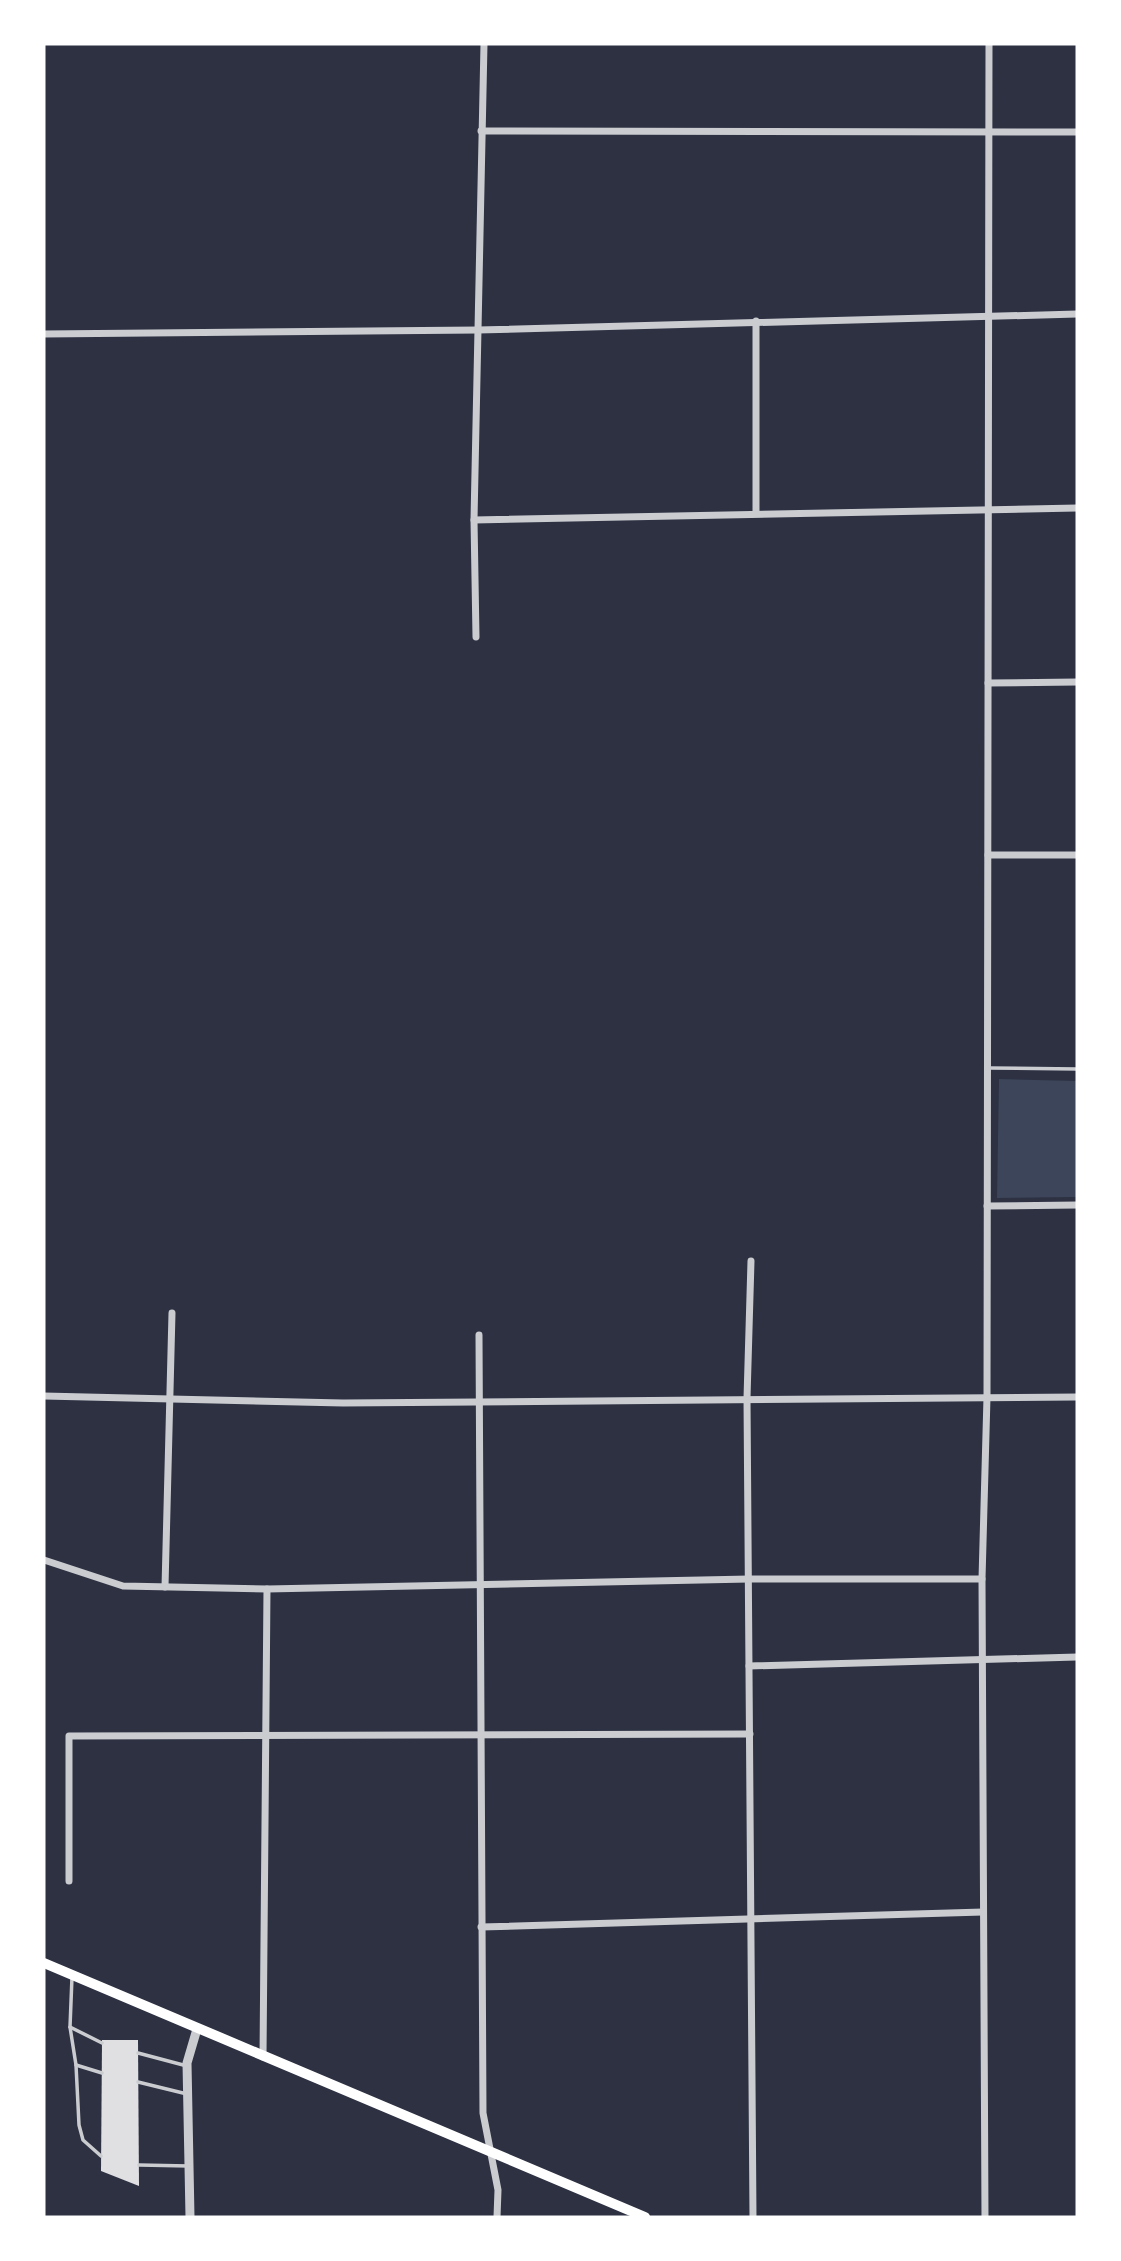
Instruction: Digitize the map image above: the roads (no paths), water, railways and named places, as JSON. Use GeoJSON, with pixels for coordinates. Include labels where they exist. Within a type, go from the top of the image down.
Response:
{"type":"FeatureCollection","features":[{"type":"Feature","properties":{"kind":"main road"},"geometry":{"type":"LineString","coordinates":[[44,1963],[263,2058],[645,2217]]}},
{"type":"Feature","properties":{"kind":"street"},"geometry":{"type":"LineString","coordinates":[[476,637],[474,520],[484,44]]}},
{"type":"Feature","properties":{"kind":"street"},"geometry":{"type":"LineString","coordinates":[[985,2217],[982,1579],[987,1397],[989,44]]}},
{"type":"Feature","properties":{"kind":"street"},"geometry":{"type":"LineString","coordinates":[[481,131],[1077,132]]}},
{"type":"Feature","properties":{"kind":"street"},"geometry":{"type":"LineString","coordinates":[[44,334],[478,330],[989,314],[1077,314]]}},
{"type":"Feature","properties":{"kind":"street"},"geometry":{"type":"LineString","coordinates":[[756,321],[756,513]]}},
{"type":"Feature","properties":{"kind":"street"},"geometry":{"type":"LineString","coordinates":[[474,520],[988,508],[1077,509]]}},
{"type":"Feature","properties":{"kind":"street"},"geometry":{"type":"LineString","coordinates":[[988,683],[1077,682]]}},
{"type":"Feature","properties":{"kind":"street"},"geometry":{"type":"LineString","coordinates":[[988,855],[1077,855]]}},
{"type":"Feature","properties":{"kind":"street"},"geometry":{"type":"LineString","coordinates":[[987,1206],[1077,1205]]}},
{"type":"Feature","properties":{"kind":"street"},"geometry":{"type":"LineString","coordinates":[[751,1261],[747,1398],[753,2217]]}},
{"type":"Feature","properties":{"kind":"street"},"geometry":{"type":"LineString","coordinates":[[165,1587],[172,1313]]}},
{"type":"Feature","properties":{"kind":"street"},"geometry":{"type":"LineString","coordinates":[[479,1335],[483,2113],[498,2190],[498,2217]]}},
{"type":"Feature","properties":{"kind":"street"},"geometry":{"type":"LineString","coordinates":[[44,1396],[479,1403],[747,1398],[1077,1397]]}},
{"type":"Feature","properties":{"kind":"street"},"geometry":{"type":"LineString","coordinates":[[44,1560],[111,1584],[165,1587],[267,1589],[748,1579],[982,1579]]}},
{"type":"Feature","properties":{"kind":"street"},"geometry":{"type":"LineString","coordinates":[[263,2058],[267,1589]]}},
{"type":"Feature","properties":{"kind":"street"},"geometry":{"type":"LineString","coordinates":[[749,1666],[1077,1657]]}},
{"type":"Feature","properties":{"kind":"street"},"geometry":{"type":"LineString","coordinates":[[69,1881],[69,1736],[750,1734]]}},
{"type":"Feature","properties":{"kind":"street"},"geometry":{"type":"LineString","coordinates":[[481,1927],[983,1912]]}},
{"type":"Feature","properties":{"kind":"street"},"geometry":{"type":"LineString","coordinates":[[190,2217],[187,2066],[197,2029]]}},
{"type":"Feature","properties":{"kind":"lane"},"geometry":{"type":"LineString","coordinates":[[987,1068],[1077,1069]]}},
{"type":"Feature","properties":{"kind":"lane"},"geometry":{"type":"LineString","coordinates":[[72,1975],[70,2027],[76,2065],[79,2125],[83,2140],[101,2156]]}},
{"type":"Feature","properties":{"kind":"lane"},"geometry":{"type":"LineString","coordinates":[[70,2027],[102,2043]]}},
{"type":"Feature","properties":{"kind":"lane"},"geometry":{"type":"LineString","coordinates":[[138,2053],[187,2066]]}},
{"type":"Feature","properties":{"kind":"lane"},"geometry":{"type":"LineString","coordinates":[[76,2065],[102,2073]]}},
{"type":"Feature","properties":{"kind":"lane"},"geometry":{"type":"LineString","coordinates":[[138,2082],[187,2094]]}},
{"type":"Feature","properties":{"kind":"lane"},"geometry":{"type":"LineString","coordinates":[[139,2165],[189,2166]]}}]}
